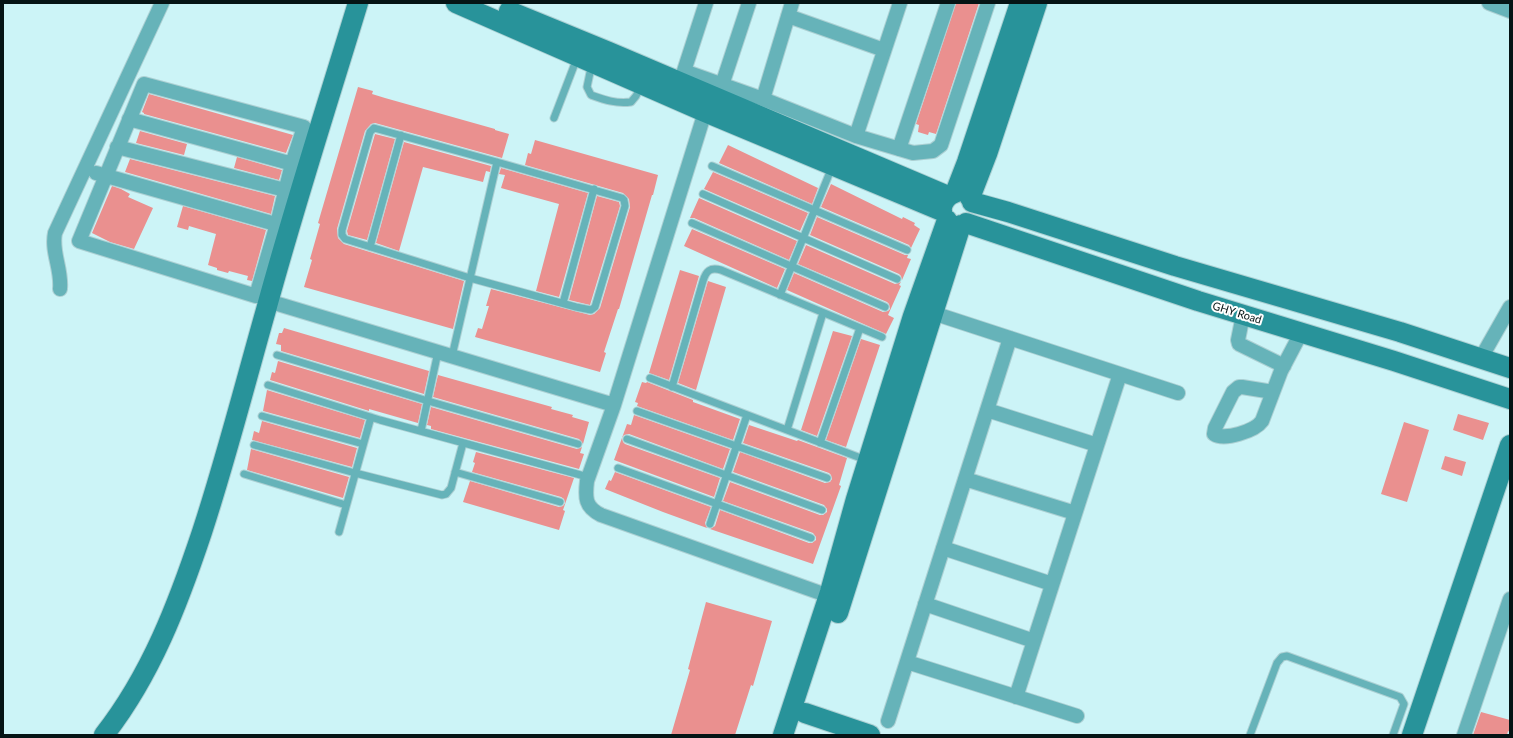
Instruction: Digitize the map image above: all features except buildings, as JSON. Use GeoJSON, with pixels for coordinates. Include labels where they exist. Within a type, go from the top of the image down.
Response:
{"type":"FeatureCollection","features":[{"type":"Feature","properties":{"kind":"street"},"geometry":{"type":"LineString","coordinates":[[60,289],[60,276],[54,252],[55,233],[162,3]]}},
{"type":"Feature","properties":{"kind":"street"},"geometry":{"type":"LineString","coordinates":[[104,735],[133,694],[166,629],[184,586],[217,485],[268,301],[284,226],[300,166],[358,3]]}},
{"type":"Feature","properties":{"kind":"street"},"geometry":{"type":"LineString","coordinates":[[456,3],[705,112],[833,165],[958,208],[1016,214],[1175,266],[1400,332],[1510,368]]}},
{"type":"Feature","properties":{"kind":"street"},"geometry":{"type":"LineString","coordinates":[[489,3],[609,52],[958,208]]}},
{"type":"Feature","properties":{"kind":"street"},"geometry":{"type":"LineString","coordinates":[[706,3],[684,72],[763,99],[856,136],[913,153],[932,151],[941,145],[988,3]]}},
{"type":"Feature","properties":{"kind":"street"},"geometry":{"type":"LineString","coordinates":[[722,85],[749,3]]}},
{"type":"Feature","properties":{"kind":"street"},"geometry":{"type":"LineString","coordinates":[[899,149],[948,3]]}},
{"type":"Feature","properties":{"kind":"street"},"geometry":{"type":"LineString","coordinates":[[797,735],[933,313],[958,208],[967,162],[1020,3]]}},
{"type":"Feature","properties":{"kind":"street"},"geometry":{"type":"LineString","coordinates":[[783,735],[829,596],[868,461],[915,310],[958,208],[987,154],[1037,3]]}},
{"type":"Feature","properties":{"kind":"street"},"geometry":{"type":"LineString","coordinates":[[1489,3],[1510,11]]}},
{"type":"Feature","properties":{"kind":"street"},"geometry":{"type":"LineString","coordinates":[[856,136],[884,50],[896,4]]}},
{"type":"Feature","properties":{"kind":"street"},"geometry":{"type":"LineString","coordinates":[[763,99],[790,10],[884,50]]}},
{"type":"Feature","properties":{"kind":"street"},"geometry":{"type":"LineString","coordinates":[[144,84],[304,127],[300,166],[286,190],[284,226],[256,296],[79,241],[144,84]]}},
{"type":"Feature","properties":{"kind":"street"},"geometry":{"type":"LineString","coordinates":[[111,112],[128,121],[300,166]]}},
{"type":"Feature","properties":{"kind":"street"},"geometry":{"type":"LineString","coordinates":[[705,112],[614,405],[588,477],[586,492],[587,500],[589,506],[597,513],[829,596]]}},
{"type":"Feature","properties":{"kind":"street"},"geometry":{"type":"LineString","coordinates":[[117,147],[286,190]]}},
{"type":"Feature","properties":{"kind":"street"},"geometry":{"type":"LineString","coordinates":[[84,170],[284,226]]}},
{"type":"Feature","properties":{"kind":"street","name":"GHY Road"},"geometry":{"type":"LineString","coordinates":[[958,208],[994,234],[1510,400]]}},
{"type":"Feature","properties":{"kind":"street"},"geometry":{"type":"LineString","coordinates":[[268,301],[614,405]]}},
{"type":"Feature","properties":{"kind":"street"},"geometry":{"type":"LineString","coordinates":[[1481,358],[1510,307]]}},
{"type":"Feature","properties":{"kind":"street"},"geometry":{"type":"LineString","coordinates":[[933,313],[1178,393]]}},
{"type":"Feature","properties":{"kind":"street"},"geometry":{"type":"LineString","coordinates":[[1244,315],[1238,340],[1239,344],[1284,366]]}},
{"type":"Feature","properties":{"kind":"street"},"geometry":{"type":"LineString","coordinates":[[1273,392],[1301,332]]}},
{"type":"Feature","properties":{"kind":"street"},"geometry":{"type":"LineString","coordinates":[[888,722],[1010,338]]}},
{"type":"Feature","properties":{"kind":"street"},"geometry":{"type":"LineString","coordinates":[[1016,697],[1120,374]]}},
{"type":"Feature","properties":{"kind":"street"},"geometry":{"type":"LineString","coordinates":[[988,410],[1097,445]]}},
{"type":"Feature","properties":{"kind":"street"},"geometry":{"type":"LineString","coordinates":[[1412,735],[1510,445]]}},
{"type":"Feature","properties":{"kind":"street"},"geometry":{"type":"LineString","coordinates":[[965,479],[1075,513]]}},
{"type":"Feature","properties":{"kind":"street"},"geometry":{"type":"LineString","coordinates":[[943,548],[1052,584]]}},
{"type":"Feature","properties":{"kind":"street"},"geometry":{"type":"LineString","coordinates":[[1464,735],[1510,599]]}},
{"type":"Feature","properties":{"kind":"street"},"geometry":{"type":"LineString","coordinates":[[925,604],[1034,641]]}},
{"type":"Feature","properties":{"kind":"street"},"geometry":{"type":"LineString","coordinates":[[907,662],[1076,716]]}},
{"type":"Feature","properties":{"kind":"street"},"geometry":{"type":"LineString","coordinates":[[804,713],[870,735]]}},
{"type":"Feature","properties":{"kind":"lane"},"geometry":{"type":"LineString","coordinates":[[585,59],[588,87],[591,95],[620,104],[631,102],[642,84]]}},
{"type":"Feature","properties":{"kind":"lane"},"geometry":{"type":"LineString","coordinates":[[554,118],[585,59]]}},
{"type":"Feature","properties":{"kind":"lane"},"geometry":{"type":"LineString","coordinates":[[374,128],[401,135],[622,198],[625,206],[595,307],[591,310],[586,310],[470,278],[345,239],[342,235],[344,223],[371,130],[374,128]]}},
{"type":"Feature","properties":{"kind":"lane"},"geometry":{"type":"LineString","coordinates":[[370,247],[401,135]]}},
{"type":"Feature","properties":{"kind":"lane"},"geometry":{"type":"LineString","coordinates":[[421,431],[428,401],[470,278],[497,162]]}},
{"type":"Feature","properties":{"kind":"lane"},"geometry":{"type":"LineString","coordinates":[[780,295],[833,165]]}},
{"type":"Feature","properties":{"kind":"lane"},"geometry":{"type":"LineString","coordinates":[[712,166],[907,250]]}},
{"type":"Feature","properties":{"kind":"lane"},"geometry":{"type":"LineString","coordinates":[[563,303],[594,189]]}},
{"type":"Feature","properties":{"kind":"lane"},"geometry":{"type":"LineString","coordinates":[[703,194],[897,279]]}},
{"type":"Feature","properties":{"kind":"lane"},"geometry":{"type":"LineString","coordinates":[[692,223],[885,307]]}},
{"type":"Feature","properties":{"kind":"lane"},"geometry":{"type":"LineString","coordinates":[[672,386],[702,281],[710,269],[721,270],[882,337]]}},
{"type":"Feature","properties":{"kind":"lane"},"geometry":{"type":"LineString","coordinates":[[787,430],[823,313]]}},
{"type":"Feature","properties":{"kind":"lane"},"geometry":{"type":"LineString","coordinates":[[820,443],[860,328]]}},
{"type":"Feature","properties":{"kind":"lane"},"geometry":{"type":"LineString","coordinates":[[277,355],[428,401],[578,444]]}},
{"type":"Feature","properties":{"kind":"lane"},"geometry":{"type":"LineString","coordinates":[[650,378],[868,461]]}},
{"type":"Feature","properties":{"kind":"lane"},"geometry":{"type":"LineString","coordinates":[[268,385],[371,417],[588,477]]}},
{"type":"Feature","properties":{"kind":"lane"},"geometry":{"type":"LineString","coordinates":[[637,411],[826,478]]}},
{"type":"Feature","properties":{"kind":"lane"},"geometry":{"type":"LineString","coordinates":[[710,524],[747,415]]}},
{"type":"Feature","properties":{"kind":"lane"},"geometry":{"type":"LineString","coordinates":[[262,416],[363,444]]}},
{"type":"Feature","properties":{"kind":"lane"},"geometry":{"type":"LineString","coordinates":[[339,532],[371,417]]}},
{"type":"Feature","properties":{"kind":"lane"},"geometry":{"type":"LineString","coordinates":[[627,439],[822,510]]}},
{"type":"Feature","properties":{"kind":"lane"},"geometry":{"type":"LineString","coordinates":[[254,446],[442,494],[449,491],[463,443]]}},
{"type":"Feature","properties":{"kind":"lane"},"geometry":{"type":"LineString","coordinates":[[618,468],[716,505],[811,538]]}},
{"type":"Feature","properties":{"kind":"lane"},"geometry":{"type":"LineString","coordinates":[[455,472],[560,502]]}},
{"type":"Feature","properties":{"kind":"lane"},"geometry":{"type":"LineString","coordinates":[[244,474],[346,505]]}},
{"type":"Feature","properties":{"kind":"lane"},"geometry":{"type":"LineString","coordinates":[[1251,735],[1277,663],[1282,658],[1287,656],[1400,697],[1404,704],[1392,735]]}}]}
